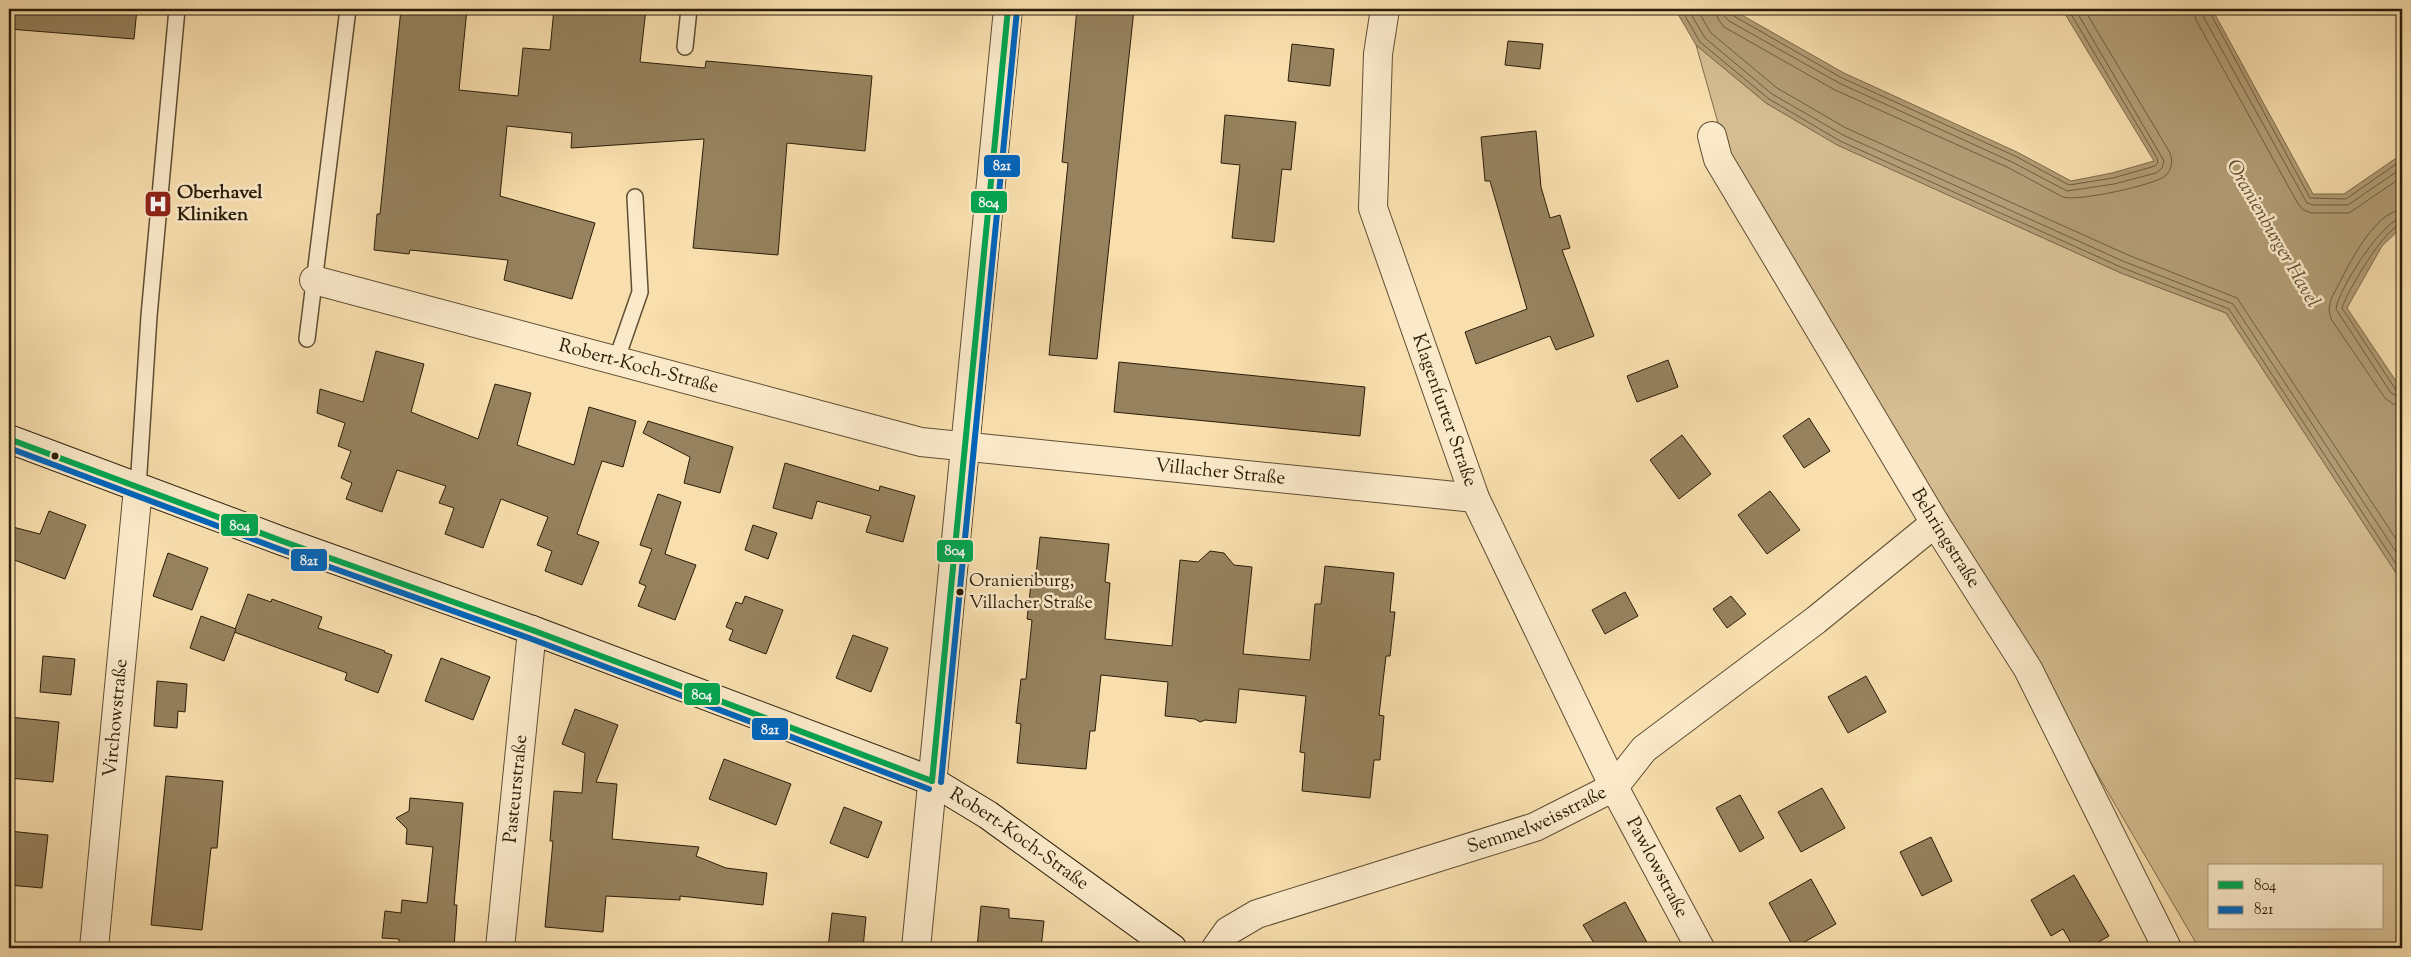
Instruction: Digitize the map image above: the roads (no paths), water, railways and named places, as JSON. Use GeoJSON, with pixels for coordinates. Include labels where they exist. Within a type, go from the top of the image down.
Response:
{"type":"FeatureCollection","features":[{"type":"Feature","properties":{"kind":"street"},"geometry":{"type":"LineString","coordinates":[[916,948],[1008,9]]}},
{"type":"Feature","properties":{"kind":"street","name":"Klagenfurter Straße"},"geometry":{"type":"LineString","coordinates":[[1385,9],[1378,54],[1373,208],[1474,498],[1614,787]]}},
{"type":"Feature","properties":{"kind":"street","name":"Behringstraße"},"geometry":{"type":"LineString","coordinates":[[1712,136],[1718,159],[1935,524],[2028,669],[2167,948]]}},
{"type":"Feature","properties":{"kind":"street","name":"Robert-Koch-Straße"},"geometry":{"type":"LineString","coordinates":[[314,280],[921,442],[965,448]]}},
{"type":"Feature","properties":{"kind":"street","name":"Robert-Koch-Straße"},"geometry":{"type":"LineString","coordinates":[[9,438],[138,488],[532,630],[932,781],[988,815],[1172,948]]}},
{"type":"Feature","properties":{"kind":"street","name":"Villacher Straße"},"geometry":{"type":"LineString","coordinates":[[965,448],[1474,498]]}},
{"type":"Feature","properties":{"kind":"street","name":"Virchowstraße"},"geometry":{"type":"LineString","coordinates":[[94,948],[138,488]]}},
{"type":"Feature","properties":{"kind":"street","name":"Semmelweisstraße"},"geometry":{"type":"LineString","coordinates":[[1216,948],[1228,931],[1257,914],[1535,827],[1614,787],[1644,749],[1816,620],[1935,524]]}},
{"type":"Feature","properties":{"kind":"street","name":"Pasteurstraße"},"geometry":{"type":"LineString","coordinates":[[500,948],[532,630]]}},
{"type":"Feature","properties":{"kind":"street","name":"Pawlowstraße"},"geometry":{"type":"LineString","coordinates":[[1614,787],[1700,948]]}},
{"type":"Feature","properties":{"kind":"lane"},"geometry":{"type":"LineString","coordinates":[[138,488],[149,316],[177,9]]}},
{"type":"Feature","properties":{"kind":"lane"},"geometry":{"type":"LineString","coordinates":[[307,339],[348,9]]}},
{"type":"Feature","properties":{"kind":"lane"},"geometry":{"type":"LineString","coordinates":[[686,47],[689,9]]}},
{"type":"Feature","properties":{"kind":"lane"},"geometry":{"type":"LineString","coordinates":[[616,361],[640,292],[635,197]]}},
{"type":"Feature","properties":{"kind":"water","name":"Oranienburger Havel"},"geometry":{"type":"Polygon","coordinates":[[[1675,9],[1731,9],[1844,73],[2017,152],[2071,181],[2112,173],[2154,161],[2062,9],[2212,9],[2313,194],[2344,194],[2402,154],[2402,227],[2382,246],[2347,308],[2402,390],[2402,582],[2226,313],[2121,273],[1837,145],[1766,103],[1696,45],[1675,9]]]}},
{"type":"Feature","properties":{"kind":"place","name":"Oberhavel Kliniken"},"geometry":{"type":"Point","coordinates":[158,204]}},
{"type":"Feature","properties":{"kind":"place","name":"Oranienburg, Villacher Straße"},"geometry":{"type":"Point","coordinates":[960,592]}}]}
